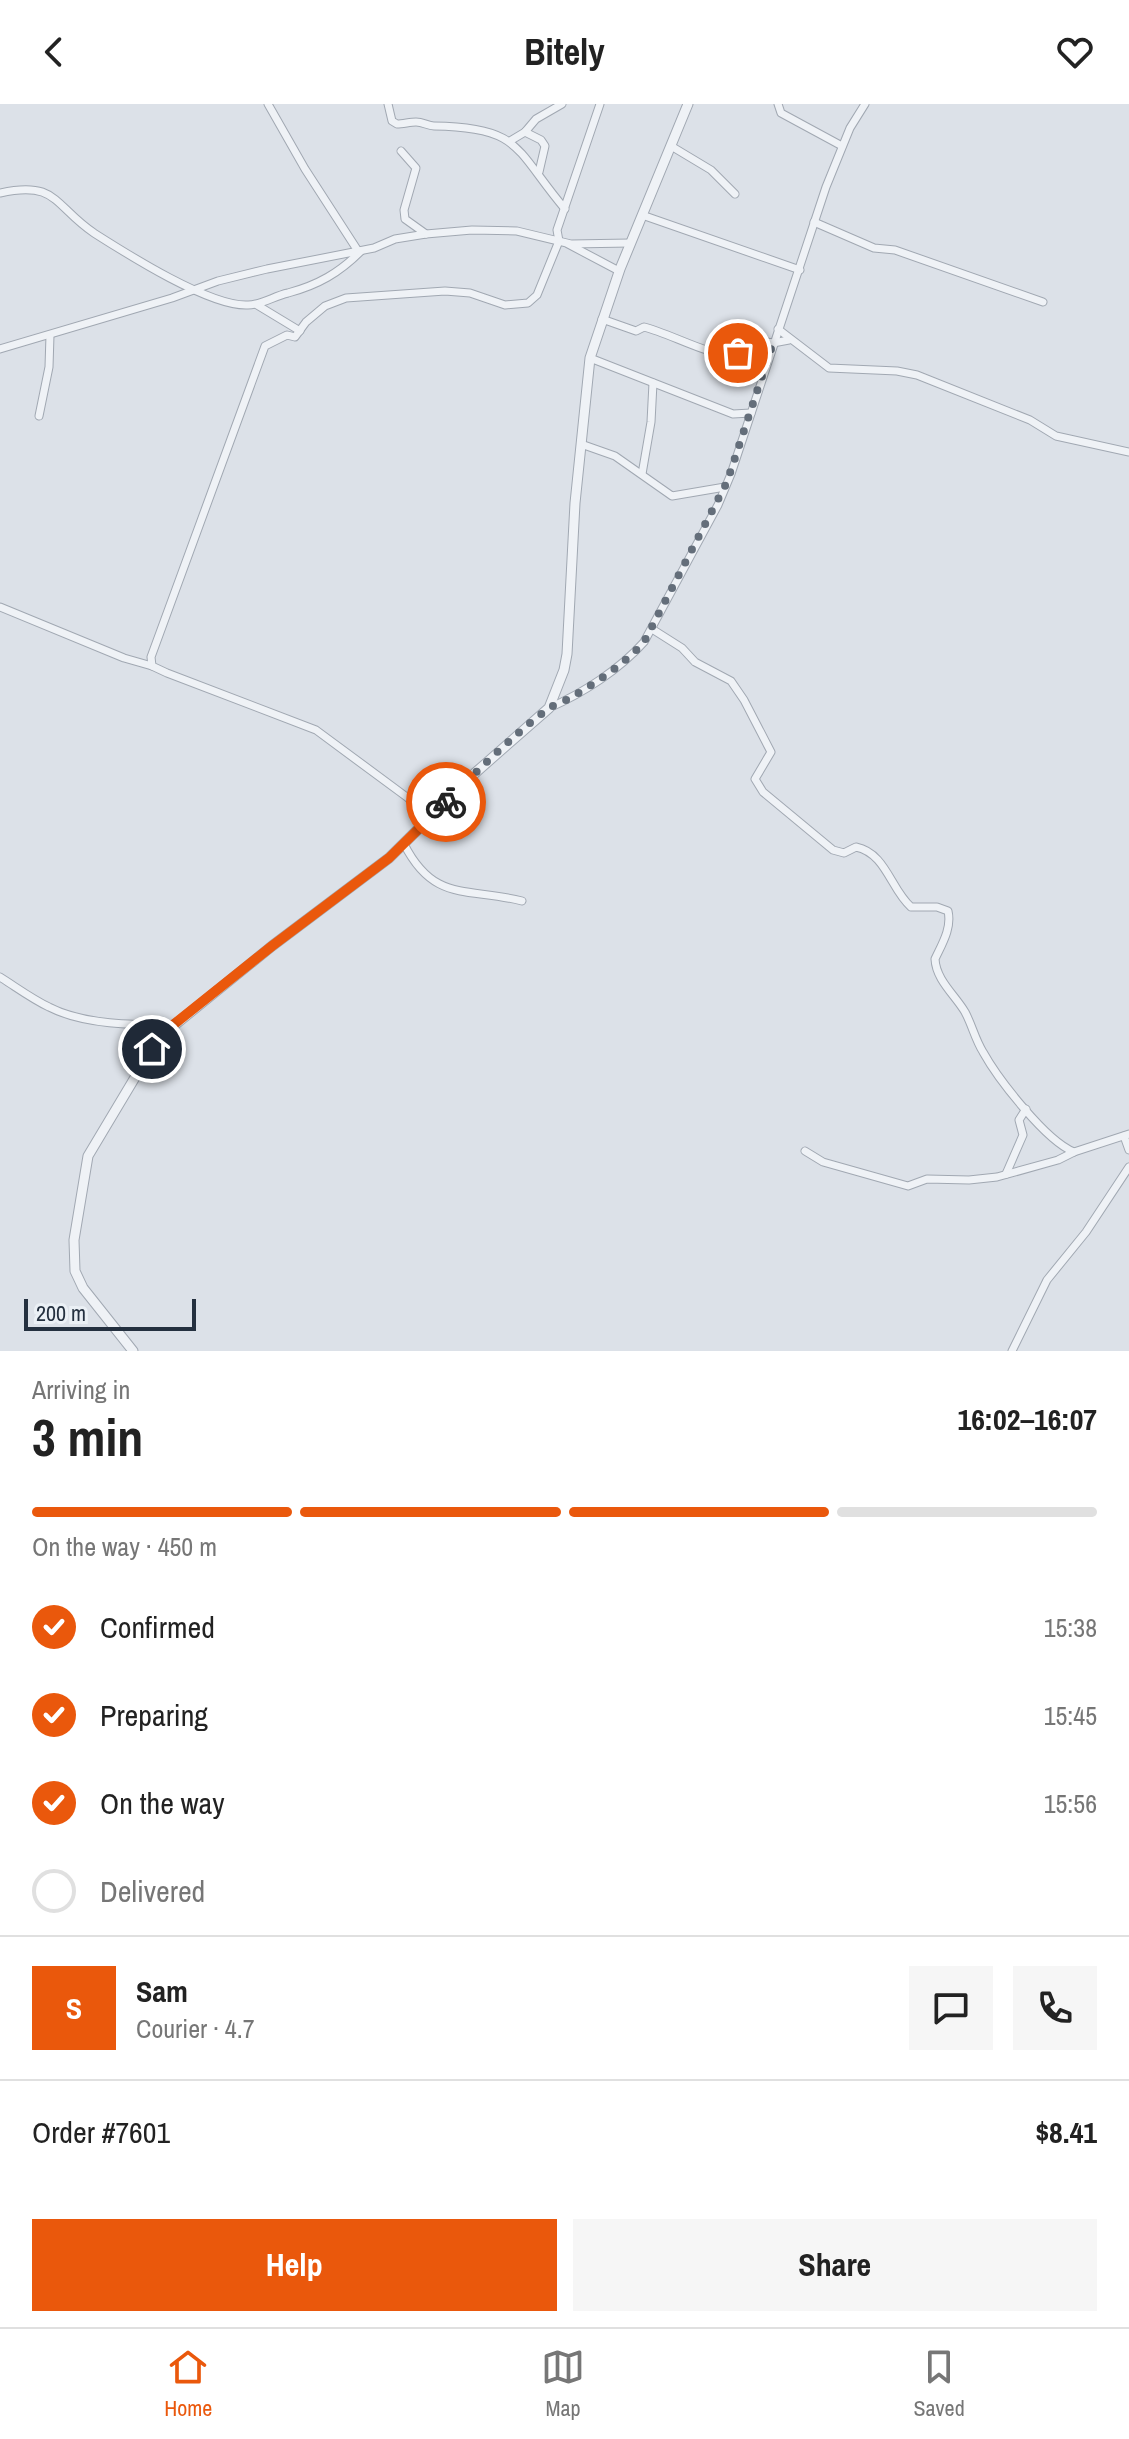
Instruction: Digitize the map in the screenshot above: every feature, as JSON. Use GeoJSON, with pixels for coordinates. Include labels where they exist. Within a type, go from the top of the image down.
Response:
{"type":"FeatureCollection","features":[{"type":"Feature","properties":{"kind":"street"},"geometry":{"type":"LineString","coordinates":[[268,104],[305,169],[359,251]]}},
{"type":"Feature","properties":{"kind":"street"},"geometry":{"type":"LineString","coordinates":[[388,104],[392,121],[397,124],[417,122],[433,126],[466,126],[510,141],[539,172],[565,209]]}},
{"type":"Feature","properties":{"kind":"street"},"geometry":{"type":"LineString","coordinates":[[510,141],[525,132],[536,119],[562,104]]}},
{"type":"Feature","properties":{"kind":"street"},"geometry":{"type":"LineString","coordinates":[[600,104],[557,233],[562,242],[619,271]]}},
{"type":"Feature","properties":{"kind":"street"},"geometry":{"type":"LineString","coordinates":[[549,708],[567,654],[575,503],[590,358],[619,271],[688,104]]}},
{"type":"Feature","properties":{"kind":"street"},"geometry":{"type":"LineString","coordinates":[[778,104],[781,113],[842,146]]}},
{"type":"Feature","properties":{"kind":"street"},"geometry":{"type":"LineString","coordinates":[[133,1351],[83,1288],[75,1271],[74,1240],[88,1156],[157,1041],[173,1025],[376,869],[475,773],[549,708],[582,691],[635,653],[652,629],[725,487],[814,222],[842,146],[865,104]]}},
{"type":"Feature","properties":{"kind":"street"},"geometry":{"type":"LineString","coordinates":[[525,132],[541,140],[545,146],[539,172]]}},
{"type":"Feature","properties":{"kind":"street"},"geometry":{"type":"LineString","coordinates":[[671,146],[711,170],[735,194]]}},
{"type":"Feature","properties":{"kind":"street"},"geometry":{"type":"LineString","coordinates":[[401,151],[416,168],[404,210],[405,219],[426,234]]}},
{"type":"Feature","properties":{"kind":"street"},"geometry":{"type":"LineString","coordinates":[[0,193],[25,188],[43,191],[92,231],[175,280],[226,302],[243,305],[319,283],[344,268],[359,251]]}},
{"type":"Feature","properties":{"kind":"street"},"geometry":{"type":"LineString","coordinates":[[642,215],[800,270]]}},
{"type":"Feature","properties":{"kind":"street"},"geometry":{"type":"LineString","coordinates":[[814,222],[874,248],[895,250],[1043,302]]}},
{"type":"Feature","properties":{"kind":"street"},"geometry":{"type":"LineString","coordinates":[[0,349],[267,269],[359,251],[395,239],[472,230],[517,231],[562,242],[630,243]]}},
{"type":"Feature","properties":{"kind":"street"},"geometry":{"type":"LineString","coordinates":[[152,666],[154,650],[263,349],[287,335],[295,337],[306,322],[325,306],[346,298],[445,291],[470,293],[505,305],[522,305],[537,295],[562,242]]}},
{"type":"Feature","properties":{"kind":"street"},"geometry":{"type":"LineString","coordinates":[[255,304],[300,331]]}},
{"type":"Feature","properties":{"kind":"street"},"geometry":{"type":"LineString","coordinates":[[602,319],[636,331],[644,327],[659,331],[718,355],[736,355],[747,339],[773,343],[789,340]]}},
{"type":"Feature","properties":{"kind":"street"},"geometry":{"type":"LineString","coordinates":[[778,329],[829,368],[897,371],[917,375],[1030,420],[1056,436],[1129,452]]}},
{"type":"Feature","properties":{"kind":"street"},"geometry":{"type":"LineString","coordinates":[[39,416],[49,367],[50,335]]}},
{"type":"Feature","properties":{"kind":"street"},"geometry":{"type":"LineString","coordinates":[[590,358],[733,414],[751,413]]}},
{"type":"Feature","properties":{"kind":"street"},"geometry":{"type":"LineString","coordinates":[[642,474],[651,422],[653,383]]}},
{"type":"Feature","properties":{"kind":"street"},"geometry":{"type":"LineString","coordinates":[[581,444],[615,456],[672,496],[725,487]]}},
{"type":"Feature","properties":{"kind":"street"},"geometry":{"type":"LineString","coordinates":[[0,607],[124,658],[316,730],[408,798],[419,808],[426,821]]}},
{"type":"Feature","properties":{"kind":"street"},"geometry":{"type":"LineString","coordinates":[[652,629],[682,648],[700,666],[724,676],[738,689],[771,752],[755,777],[759,789],[833,850],[844,853],[856,847],[869,852],[892,878],[902,898],[911,907],[937,907],[948,911],[950,918],[945,941],[935,964],[946,986],[967,1017],[983,1053],[1026,1109],[1049,1134],[1074,1152]]}},
{"type":"Feature","properties":{"kind":"street"},"geometry":{"type":"LineString","coordinates":[[404,844],[419,869],[436,884],[522,901]]}},
{"type":"Feature","properties":{"kind":"street"},"geometry":{"type":"LineString","coordinates":[[0,977],[50,1008],[68,1014],[173,1025]]}},
{"type":"Feature","properties":{"kind":"street"},"geometry":{"type":"LineString","coordinates":[[1006,1174],[1023,1135],[1019,1120],[1026,1109]]}},
{"type":"Feature","properties":{"kind":"street"},"geometry":{"type":"LineString","coordinates":[[805,1151],[823,1162],[905,1186],[927,1179],[987,1179],[1058,1160],[1126,1135],[1129,1150]]}},
{"type":"Feature","properties":{"kind":"street"},"geometry":{"type":"LineString","coordinates":[[1012,1351],[1047,1280],[1086,1232],[1129,1167]]}},
{"type":"Feature","properties":{"kind":"way so far"},"geometry":{"type":"LineString","coordinates":[[446,802],[549,708],[596,681],[635,653],[644,642],[718,505],[773,343],[747,339],[738,353]]}},
{"type":"Feature","properties":{"kind":"route"},"geometry":{"type":"LineString","coordinates":[[152,1049],[173,1025],[376,869],[446,802]]}}]}
